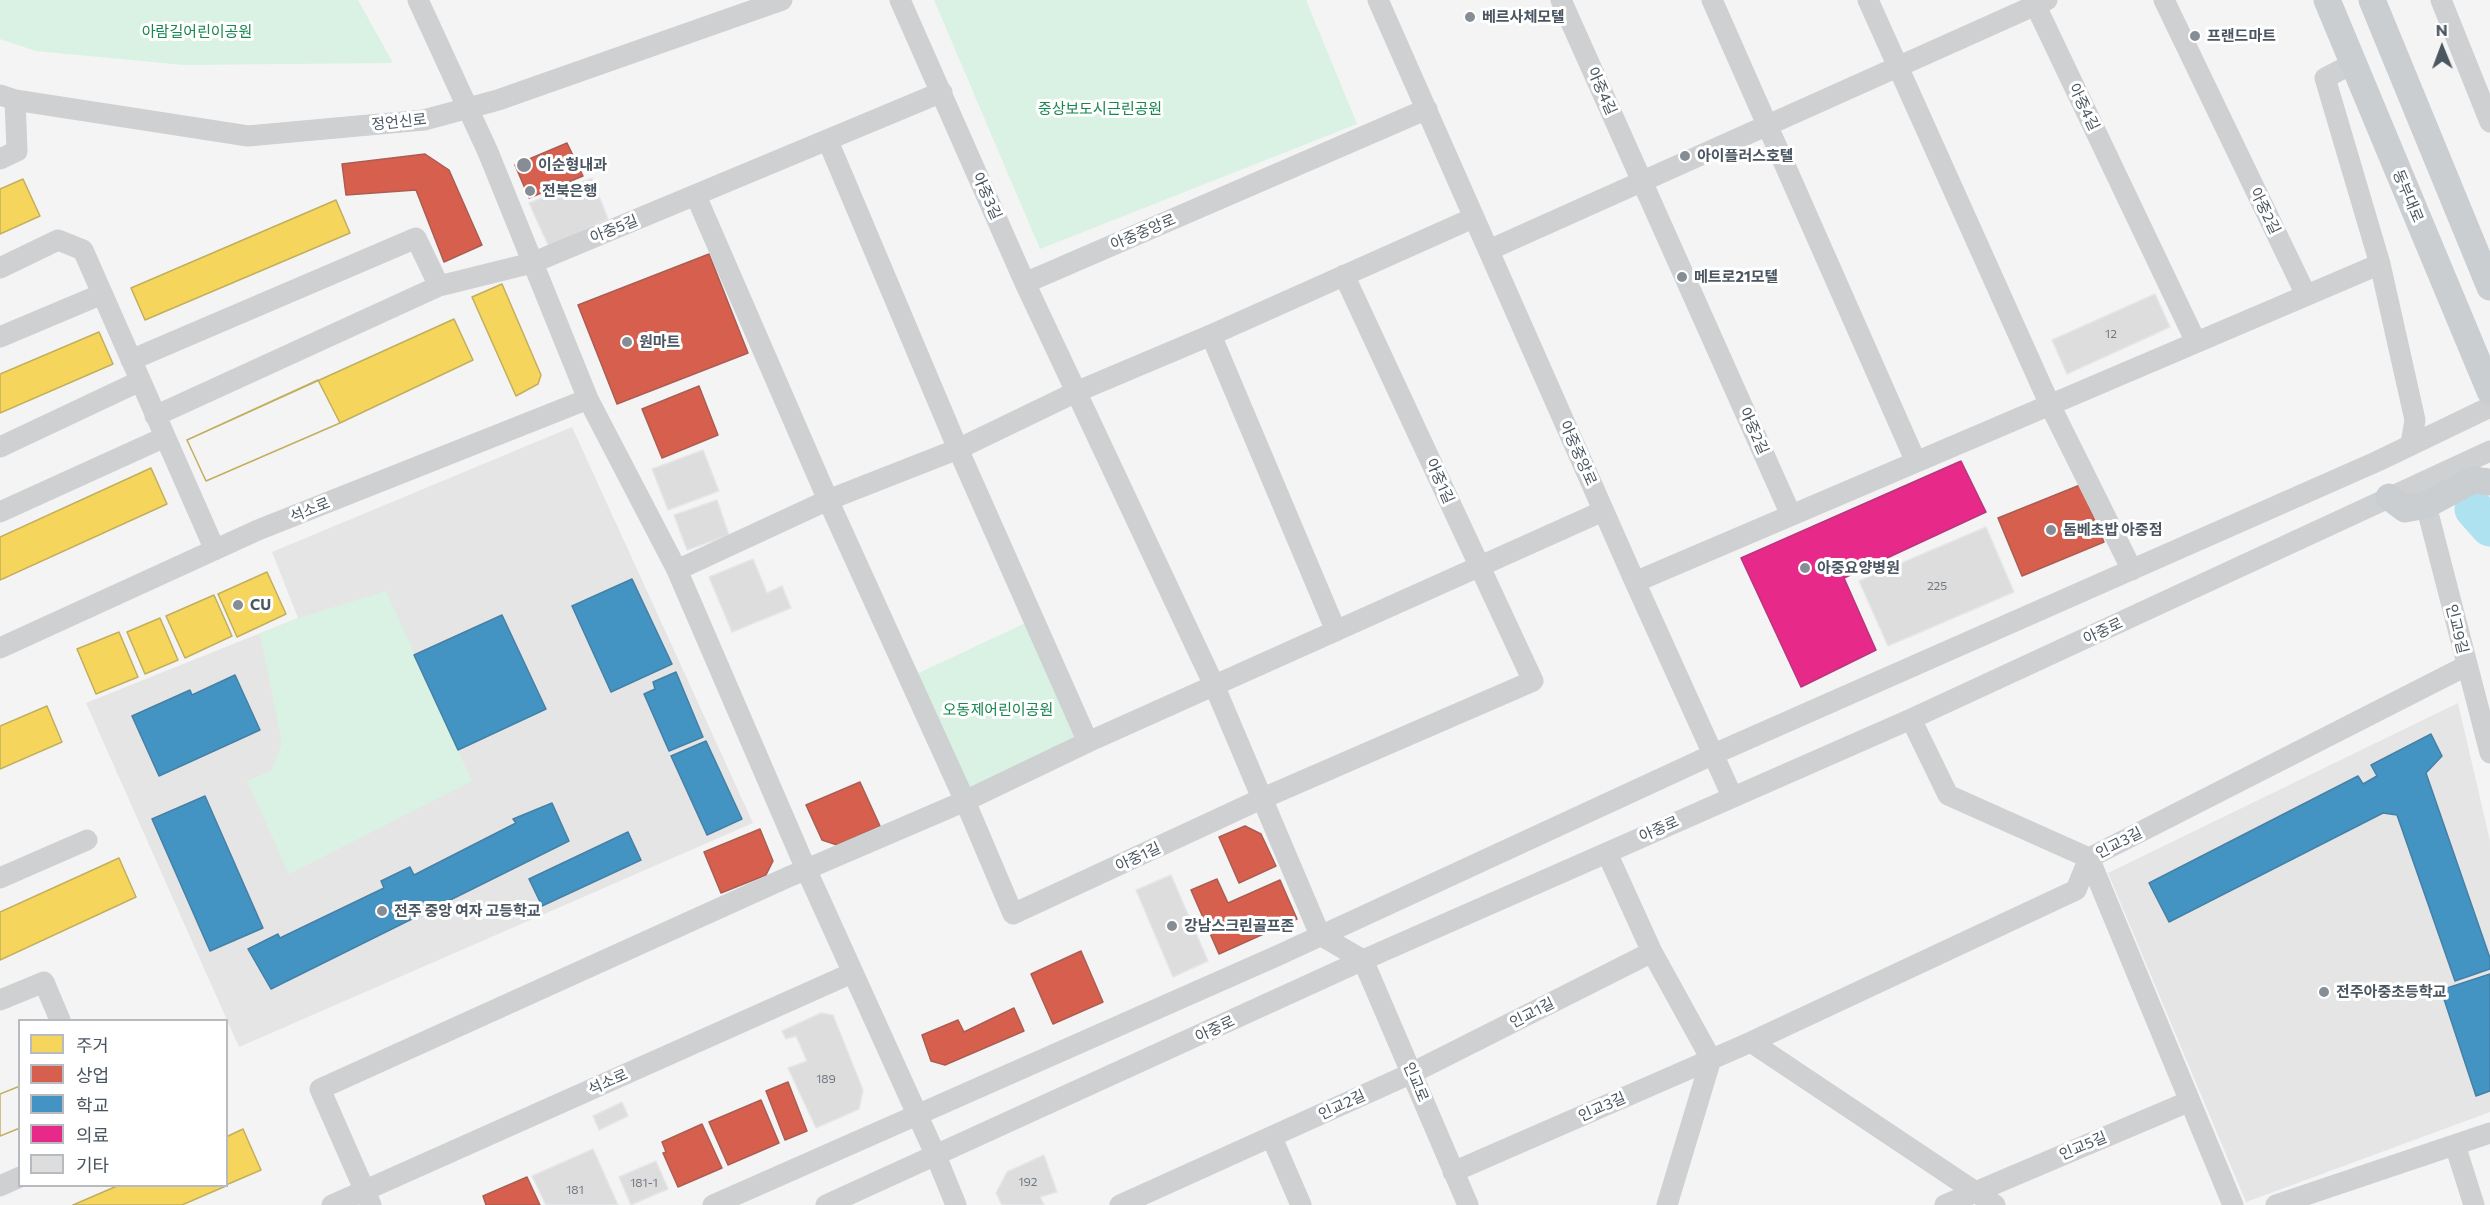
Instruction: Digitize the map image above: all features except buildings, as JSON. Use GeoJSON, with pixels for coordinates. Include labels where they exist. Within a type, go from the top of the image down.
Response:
{"type":"FeatureCollection","features":[{"type":"Feature","properties":{"kind":"main road","name":"동부대로"},"geometry":{"type":"LineString","coordinates":[[2327,0],[2490,391]]}},
{"type":"Feature","properties":{"kind":"main road"},"geometry":{"type":"LineString","coordinates":[[2372,0],[2490,287]]}},
{"type":"Feature","properties":{"kind":"main road"},"geometry":{"type":"LineString","coordinates":[[2389,497],[2405,509],[2426,505],[2473,480],[2490,482]]}},
{"type":"Feature","properties":{"kind":"street"},"geometry":{"type":"LineString","coordinates":[[418,0],[488,152],[588,399],[677,570],[806,869],[956,1205]]}},
{"type":"Feature","properties":{"kind":"street","name":"정언신로"},"geometry":{"type":"LineString","coordinates":[[7,97],[248,136],[424,120],[468,109],[782,0]]}},
{"type":"Feature","properties":{"kind":"street","name":"아중3길"},"geometry":{"type":"LineString","coordinates":[[900,0],[1025,283],[1214,685]]}},
{"type":"Feature","properties":{"kind":"street","name":"아중중앙로"},"geometry":{"type":"LineString","coordinates":[[1378,0],[1732,796]]}},
{"type":"Feature","properties":{"kind":"street","name":"아중4길"},"geometry":{"type":"LineString","coordinates":[[1562,0],[1716,346]]}},
{"type":"Feature","properties":{"kind":"street"},"geometry":{"type":"LineString","coordinates":[[1712,0],[1916,462]]}},
{"type":"Feature","properties":{"kind":"street"},"geometry":{"type":"LineString","coordinates":[[1868,0],[2050,405],[2132,570]]}},
{"type":"Feature","properties":{"kind":"street","name":"아중2길"},"geometry":{"type":"LineString","coordinates":[[2164,0],[2306,295]]}},
{"type":"Feature","properties":{"kind":"street"},"geometry":{"type":"LineString","coordinates":[[2441,0],[2490,122]]}},
{"type":"Feature","properties":{"kind":"street","name":"아중4길"},"geometry":{"type":"LineString","coordinates":[[1489,250],[2038,2],[2196,342]]}},
{"type":"Feature","properties":{"kind":"street"},"geometry":{"type":"LineString","coordinates":[[2352,64],[2325,78],[2380,264],[2415,420],[2411,444]]}},
{"type":"Feature","properties":{"kind":"street","name":"아중5길"},"geometry":{"type":"LineString","coordinates":[[155,416],[439,286],[532,263],[942,92]]}},
{"type":"Feature","properties":{"kind":"street"},"geometry":{"type":"LineString","coordinates":[[0,159],[17,151],[7,97]]}},
{"type":"Feature","properties":{"kind":"street","name":"아중중앙로"},"geometry":{"type":"LineString","coordinates":[[1025,283],[1427,109]]}},
{"type":"Feature","properties":{"kind":"street"},"geometry":{"type":"LineString","coordinates":[[828,141],[958,449],[1088,742]]}},
{"type":"Feature","properties":{"kind":"street"},"geometry":{"type":"LineString","coordinates":[[696,196],[828,500]]}},
{"type":"Feature","properties":{"kind":"street"},"geometry":{"type":"LineString","coordinates":[[677,570],[828,500],[958,449],[1076,392],[1211,335],[1473,218]]}},
{"type":"Feature","properties":{"kind":"street"},"geometry":{"type":"LineString","coordinates":[[131,360],[416,238],[439,286]]}},
{"type":"Feature","properties":{"kind":"street"},"geometry":{"type":"LineString","coordinates":[[0,268],[58,240],[83,250],[214,550]]}},
{"type":"Feature","properties":{"kind":"street"},"geometry":{"type":"LineString","coordinates":[[1635,582],[2380,264]]}},
{"type":"Feature","properties":{"kind":"street","name":"아중1길"},"geometry":{"type":"LineString","coordinates":[[828,500],[965,801],[1013,914],[1261,799],[1533,681],[1344,275]]}},
{"type":"Feature","properties":{"kind":"street"},"geometry":{"type":"LineString","coordinates":[[0,337],[102,294]]}},
{"type":"Feature","properties":{"kind":"street"},"geometry":{"type":"LineString","coordinates":[[1211,335],[1336,631]]}},
{"type":"Feature","properties":{"kind":"street","name":"아중2길"},"geometry":{"type":"LineString","coordinates":[[1716,346],[1791,515]]}},
{"type":"Feature","properties":{"kind":"street"},"geometry":{"type":"LineString","coordinates":[[0,447],[140,381]]}},
{"type":"Feature","properties":{"kind":"street","name":"석소로"},"geometry":{"type":"LineString","coordinates":[[0,648],[258,530],[588,399]]}},
{"type":"Feature","properties":{"kind":"street"},"geometry":{"type":"LineString","coordinates":[[713,1205],[916,1113],[1320,936],[1714,754],[2378,461],[2490,407]]}},
{"type":"Feature","properties":{"kind":"street"},"geometry":{"type":"LineString","coordinates":[[0,512],[165,437]]}},
{"type":"Feature","properties":{"kind":"street","name":"아중로"},"geometry":{"type":"LineString","coordinates":[[826,1205],[1363,960],[1911,718],[2490,451]]}},
{"type":"Feature","properties":{"kind":"street","name":"인교9길"},"geometry":{"type":"LineString","coordinates":[[2426,505],[2490,753]]}},
{"type":"Feature","properties":{"kind":"street"},"geometry":{"type":"LineString","coordinates":[[368,1198],[320,1089],[806,869],[965,801],[1088,742],[1603,510]]}},
{"type":"Feature","properties":{"kind":"street","name":"인교3길"},"geometry":{"type":"LineString","coordinates":[[1453,1173],[1751,1042],[2076,890],[2089,858],[2466,666]]}},
{"type":"Feature","properties":{"kind":"street"},"geometry":{"type":"LineString","coordinates":[[1214,685],[1320,936],[1363,960]]}},
{"type":"Feature","properties":{"kind":"street"},"geometry":{"type":"LineString","coordinates":[[1911,718],[1948,795],[2089,858],[2233,1205]]}},
{"type":"Feature","properties":{"kind":"street"},"geometry":{"type":"LineString","coordinates":[[0,878],[87,840]]}},
{"type":"Feature","properties":{"kind":"street"},"geometry":{"type":"LineString","coordinates":[[1607,853],[1652,952],[1711,1059],[1667,1205]]}},
{"type":"Feature","properties":{"kind":"street","name":"인교1길"},"geometry":{"type":"LineString","coordinates":[[1412,1073],[1652,952]]}},
{"type":"Feature","properties":{"kind":"street","name":"인교로"},"geometry":{"type":"LineString","coordinates":[[1363,960],[1468,1205]]}},
{"type":"Feature","properties":{"kind":"street","name":"석소로"},"geometry":{"type":"LineString","coordinates":[[332,1205],[368,1198],[852,973]]}},
{"type":"Feature","properties":{"kind":"street"},"geometry":{"type":"LineString","coordinates":[[0,1000],[45,982],[60,1019]]}},
{"type":"Feature","properties":{"kind":"street"},"geometry":{"type":"LineString","coordinates":[[1751,1042],[1995,1205]]}},
{"type":"Feature","properties":{"kind":"street","name":"인교2길"},"geometry":{"type":"LineString","coordinates":[[1132,1203],[1412,1073]]}},
{"type":"Feature","properties":{"kind":"street","name":"인교5길"},"geometry":{"type":"LineString","coordinates":[[1945,1205],[2190,1101]]}},
{"type":"Feature","properties":{"kind":"street"},"geometry":{"type":"LineString","coordinates":[[2276,1205],[2305,1201],[2490,1133]]}},
{"type":"Feature","properties":{"kind":"street"},"geometry":{"type":"LineString","coordinates":[[1272,1137],[1301,1205]]}},
{"type":"Feature","properties":{"kind":"street"},"geometry":{"type":"LineString","coordinates":[[2456,1145],[2474,1205]]}},
{"type":"Feature","properties":{"kind":"street"},"geometry":{"type":"LineString","coordinates":[[0,1186],[18,1178]]}},
{"type":"Feature","properties":{"kind":"shaded area"},"geometry":{"type":"Polygon","coordinates":[[[572,427],[753,823],[239,1047],[86,703],[298,618],[272,552],[572,427]]]}},
{"type":"Feature","properties":{"kind":"shaded area","name":"전주아중초등학교"},"geometry":{"type":"Polygon","coordinates":[[[2458,703],[2490,841],[2490,1112],[2246,1202],[2108,873],[2458,703]]]}},
{"type":"Feature","properties":{"kind":"green space","name":"아람길어린이공원"},"geometry":{"type":"Polygon","coordinates":[[[0,0],[358,0],[393,63],[184,65],[36,51],[0,39],[0,0]]]}},
{"type":"Feature","properties":{"kind":"green space","name":"중상보도시근린공원"},"geometry":{"type":"Polygon","coordinates":[[[934,0],[1306,0],[1357,124],[1040,249],[934,0]]]}},
{"type":"Feature","properties":{"kind":"green space"},"geometry":{"type":"Polygon","coordinates":[[[386,591],[472,781],[289,874],[247,781],[271,771],[282,743],[260,634],[299,618],[386,591]]]}},
{"type":"Feature","properties":{"kind":"green space","name":"오동제어린이공원"},"geometry":{"type":"Polygon","coordinates":[[[1034,619],[1088,742],[965,801],[908,678],[1034,619]]]}},
{"type":"Feature","properties":{"kind":"waterway"},"geometry":{"type":"LineString","coordinates":[[2474,509],[2490,527]]}},
{"type":"Feature","properties":{"kind":"place","name":"베르사체모텔"},"geometry":{"type":"Point","coordinates":[1470,17]}},
{"type":"Feature","properties":{"kind":"place","name":"프랜드마트"},"geometry":{"type":"Point","coordinates":[2195,36]}},
{"type":"Feature","properties":{"kind":"place","name":"아이플러스호텔"},"geometry":{"type":"Point","coordinates":[1685,156]}},
{"type":"Feature","properties":{"kind":"place","name":"이순형내과"},"geometry":{"type":"Point","coordinates":[524,165]}},
{"type":"Feature","properties":{"kind":"place","name":"전북은행"},"geometry":{"type":"Point","coordinates":[530,191]}},
{"type":"Feature","properties":{"kind":"place","name":"메트로21모텔"},"geometry":{"type":"Point","coordinates":[1682,277]}},
{"type":"Feature","properties":{"kind":"place","name":"원마트"},"geometry":{"type":"Point","coordinates":[627,342]}},
{"type":"Feature","properties":{"kind":"place","name":"돔베초밥 아중점"},"geometry":{"type":"Point","coordinates":[2051,530]}},
{"type":"Feature","properties":{"kind":"place","name":"아중요양병원"},"geometry":{"type":"Point","coordinates":[1805,568]}},
{"type":"Feature","properties":{"kind":"place","name":"CU"},"geometry":{"type":"Point","coordinates":[238,605]}},
{"type":"Feature","properties":{"kind":"place","name":"전주 중앙 여자 고등학교"},"geometry":{"type":"Point","coordinates":[382,911]}},
{"type":"Feature","properties":{"kind":"place","name":"강남스크린골프존"},"geometry":{"type":"Point","coordinates":[1172,926]}},
{"type":"Feature","properties":{"kind":"place","name":"전주아중초등학교"},"geometry":{"type":"Point","coordinates":[2324,992]}}]}
